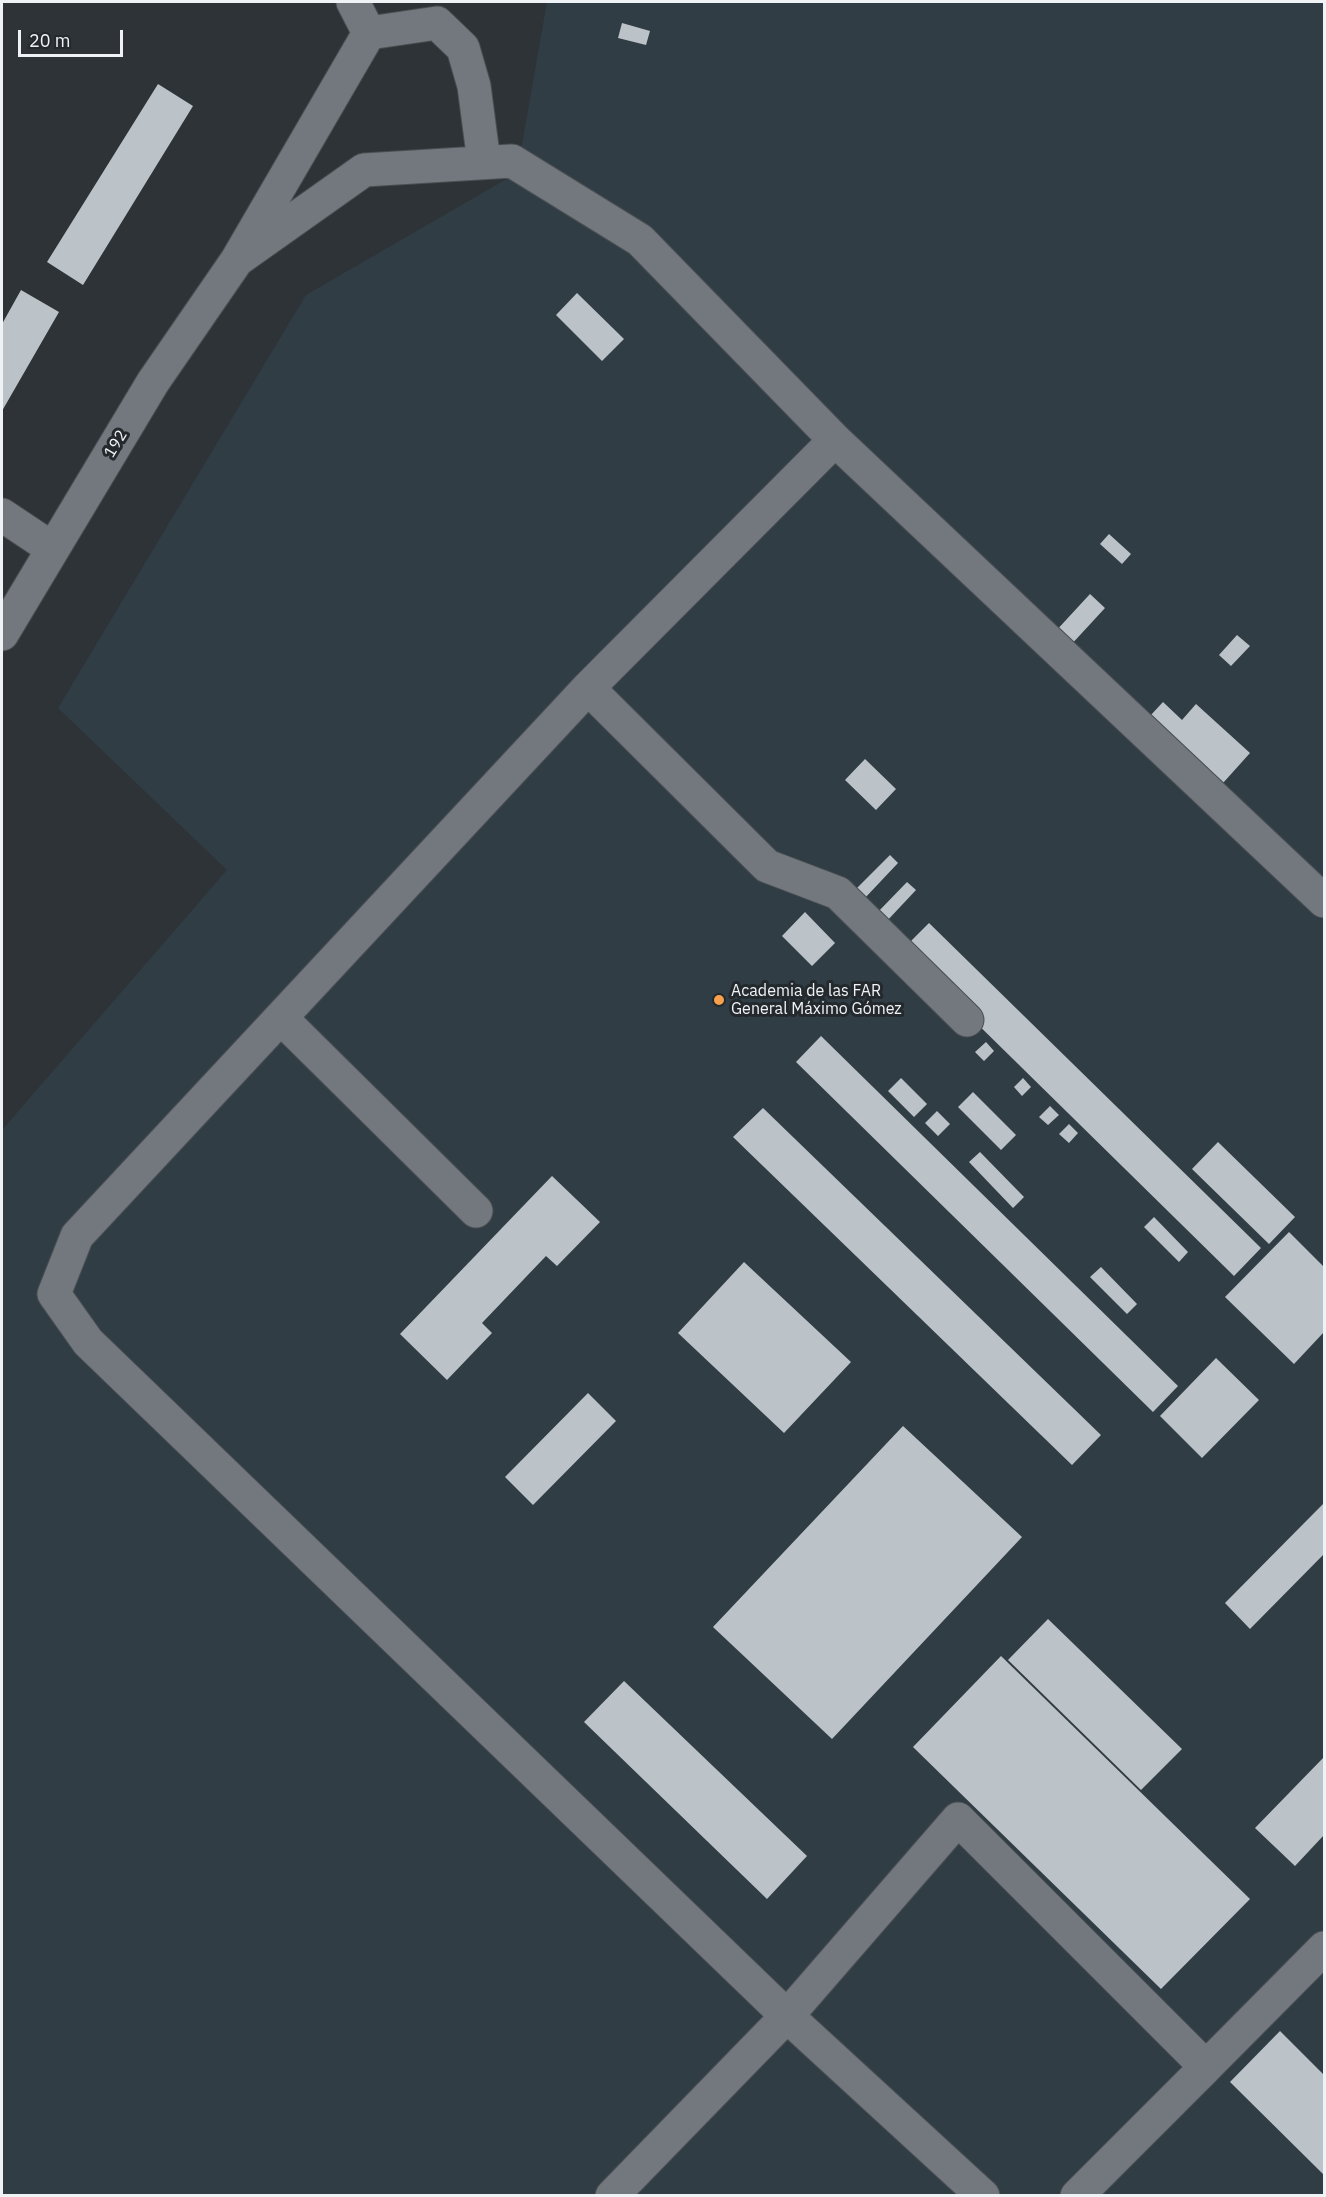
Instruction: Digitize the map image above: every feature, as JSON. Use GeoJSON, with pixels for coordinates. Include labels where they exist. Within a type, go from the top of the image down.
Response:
{"type":"FeatureCollection","features":[{"type":"Feature","properties":{"kind":"street"},"geometry":{"type":"LineString","coordinates":[[353,2],[369,33],[437,23],[463,48],[498,161],[640,240],[835,440],[1324,902]]}},
{"type":"Feature","properties":{"kind":"street","name":"192"},"geometry":{"type":"LineString","coordinates":[[2,634],[153,382],[237,260],[369,33]]}},
{"type":"Feature","properties":{"kind":"street","name":"192"},"geometry":{"type":"LineString","coordinates":[[237,260],[364,170],[498,161]]}},
{"type":"Feature","properties":{"kind":"street"},"geometry":{"type":"LineString","coordinates":[[835,440],[588,688],[78,1236],[54,1294],[88,1342],[787,2016],[983,2196]]}},
{"type":"Feature","properties":{"kind":"street"},"geometry":{"type":"LineString","coordinates":[[2,515],[53,549]]}},
{"type":"Feature","properties":{"kind":"street"},"geometry":{"type":"LineString","coordinates":[[588,688],[766,866],[838,893],[967,1020]]}},
{"type":"Feature","properties":{"kind":"street"},"geometry":{"type":"LineString","coordinates":[[281,1018],[476,1210]]}},
{"type":"Feature","properties":{"kind":"street"},"geometry":{"type":"LineString","coordinates":[[612,2196],[787,2016],[958,1819],[1206,2067]]}},
{"type":"Feature","properties":{"kind":"street"},"geometry":{"type":"LineString","coordinates":[[1077,2196],[1324,1948]]}},
{"type":"Feature","properties":{"kind":"shaded area","name":"Academia de las FAR General Máximo Gómez"},"geometry":{"type":"Polygon","coordinates":[[[547,2],[1324,2],[1324,2195],[2,2196],[2,1130],[227,870],[58,708],[306,295],[517,173],[547,2]]]}},
{"type":"Feature","properties":{"kind":"building"},"geometry":{"type":"Polygon","coordinates":[[[622,23],[650,31],[646,45],[618,38],[622,23]]]}},
{"type":"Feature","properties":{"kind":"building"},"geometry":{"type":"Polygon","coordinates":[[[158,84],[193,106],[83,285],[47,262],[158,84]]]}},
{"type":"Feature","properties":{"kind":"building"},"geometry":{"type":"Polygon","coordinates":[[[21,290],[59,312],[2,411],[2,324],[21,290]]]}},
{"type":"Feature","properties":{"kind":"building"},"geometry":{"type":"Polygon","coordinates":[[[577,293],[624,339],[602,361],[556,315],[577,293]]]}},
{"type":"Feature","properties":{"kind":"building"},"geometry":{"type":"Polygon","coordinates":[[[1109,534],[1131,554],[1122,564],[1100,544],[1109,534]]]}},
{"type":"Feature","properties":{"kind":"building"},"geometry":{"type":"Polygon","coordinates":[[[1090,594],[1105,608],[1069,647],[1054,633],[1090,594]]]}},
{"type":"Feature","properties":{"kind":"building"},"geometry":{"type":"Polygon","coordinates":[[[1237,635],[1250,646],[1231,666],[1219,655],[1237,635]]]}},
{"type":"Feature","properties":{"kind":"building"},"geometry":{"type":"Polygon","coordinates":[[[1163,702],[1182,720],[1196,704],[1250,753],[1223,783],[1150,716],[1163,702]]]}},
{"type":"Feature","properties":{"kind":"building"},"geometry":{"type":"Polygon","coordinates":[[[865,759],[896,789],[876,810],[845,780],[865,759]]]}},
{"type":"Feature","properties":{"kind":"building"},"geometry":{"type":"Polygon","coordinates":[[[890,855],[898,863],[864,899],[855,890],[890,855]]]}},
{"type":"Feature","properties":{"kind":"building"},"geometry":{"type":"Polygon","coordinates":[[[907,882],[916,890],[885,923],[876,914],[907,882]]]}},
{"type":"Feature","properties":{"kind":"building"},"geometry":{"type":"Polygon","coordinates":[[[805,912],[835,943],[812,966],[782,936],[805,912]]]}},
{"type":"Feature","properties":{"kind":"building"},"geometry":{"type":"Polygon","coordinates":[[[929,923],[1261,1248],[1234,1276],[902,950],[929,923]]]}},
{"type":"Feature","properties":{"kind":"building"},"geometry":{"type":"Polygon","coordinates":[[[821,1036],[1178,1386],[1153,1412],[796,1062],[821,1036]]]}},
{"type":"Feature","properties":{"kind":"building"},"geometry":{"type":"Polygon","coordinates":[[[986,1042],[994,1051],[984,1061],[975,1052],[986,1042]]]}},
{"type":"Feature","properties":{"kind":"building"},"geometry":{"type":"Polygon","coordinates":[[[901,1078],[927,1104],[914,1117],[888,1091],[901,1078]]]}},
{"type":"Feature","properties":{"kind":"building"},"geometry":{"type":"Polygon","coordinates":[[[1023,1078],[1031,1087],[1022,1096],[1014,1087],[1023,1078]]]}},
{"type":"Feature","properties":{"kind":"building"},"geometry":{"type":"Polygon","coordinates":[[[973,1092],[1016,1135],[1001,1150],[958,1107],[973,1092]]]}},
{"type":"Feature","properties":{"kind":"building"},"geometry":{"type":"Polygon","coordinates":[[[1050,1106],[1059,1115],[1048,1125],[1039,1117],[1050,1106]]]}},
{"type":"Feature","properties":{"kind":"building"},"geometry":{"type":"Polygon","coordinates":[[[763,1108],[1101,1435],[1072,1465],[733,1137],[763,1108]]]}},
{"type":"Feature","properties":{"kind":"building"},"geometry":{"type":"Polygon","coordinates":[[[937,1111],[950,1124],[938,1136],[925,1123],[937,1111]]]}},
{"type":"Feature","properties":{"kind":"building"},"geometry":{"type":"Polygon","coordinates":[[[1069,1124],[1078,1133],[1069,1143],[1059,1134],[1069,1124]]]}},
{"type":"Feature","properties":{"kind":"building"},"geometry":{"type":"Polygon","coordinates":[[[1218,1142],[1295,1217],[1269,1244],[1192,1169],[1218,1142]]]}},
{"type":"Feature","properties":{"kind":"building"},"geometry":{"type":"Polygon","coordinates":[[[980,1152],[1024,1197],[1013,1208],[969,1162],[980,1152]]]}},
{"type":"Feature","properties":{"kind":"building"},"geometry":{"type":"Polygon","coordinates":[[[552,1176],[600,1222],[557,1266],[546,1256],[482,1323],[492,1333],[447,1380],[400,1334],[552,1176]]]}},
{"type":"Feature","properties":{"kind":"building"},"geometry":{"type":"Polygon","coordinates":[[[1154,1217],[1188,1252],[1179,1262],[1144,1227],[1154,1217]]]}},
{"type":"Feature","properties":{"kind":"building"},"geometry":{"type":"Polygon","coordinates":[[[1289,1232],[1324,1267],[1324,1332],[1294,1364],[1225,1297],[1289,1232]]]}},
{"type":"Feature","properties":{"kind":"building"},"geometry":{"type":"Polygon","coordinates":[[[744,1262],[851,1362],[784,1433],[678,1333],[744,1262]]]}},
{"type":"Feature","properties":{"kind":"building"},"geometry":{"type":"Polygon","coordinates":[[[1101,1267],[1137,1304],[1127,1314],[1090,1277],[1101,1267]]]}},
{"type":"Feature","properties":{"kind":"building"},"geometry":{"type":"Polygon","coordinates":[[[1216,1358],[1259,1400],[1202,1458],[1160,1416],[1216,1358]]]}},
{"type":"Feature","properties":{"kind":"building"},"geometry":{"type":"Polygon","coordinates":[[[588,1393],[616,1421],[533,1505],[505,1477],[588,1393]]]}},
{"type":"Feature","properties":{"kind":"building"},"geometry":{"type":"Polygon","coordinates":[[[903,1426],[1022,1537],[832,1739],[713,1627],[903,1426]]]}},
{"type":"Feature","properties":{"kind":"building"},"geometry":{"type":"Polygon","coordinates":[[[1324,1503],[1324,1554],[1250,1629],[1225,1603],[1324,1503]]]}},
{"type":"Feature","properties":{"kind":"building"},"geometry":{"type":"Polygon","coordinates":[[[1048,1619],[1182,1749],[1141,1790],[1008,1660],[1048,1619]]]}},
{"type":"Feature","properties":{"kind":"building"},"geometry":{"type":"Polygon","coordinates":[[[1001,1656],[1250,1899],[1161,1989],[913,1747],[1001,1656]]]}},
{"type":"Feature","properties":{"kind":"building"},"geometry":{"type":"Polygon","coordinates":[[[624,1681],[807,1856],[767,1899],[584,1722],[624,1681]]]}},
{"type":"Feature","properties":{"kind":"building"},"geometry":{"type":"Polygon","coordinates":[[[1324,1757],[1324,1835],[1295,1866],[1255,1828],[1324,1757]]]}},
{"type":"Feature","properties":{"kind":"building"},"geometry":{"type":"Polygon","coordinates":[[[1280,2031],[1324,2075],[1324,2175],[1230,2082],[1280,2031]]]}},
{"type":"Feature","properties":{"kind":"place","name":"Academia de las FAR General Máximo Gómez"},"geometry":{"type":"Point","coordinates":[719,1000]}}]}
